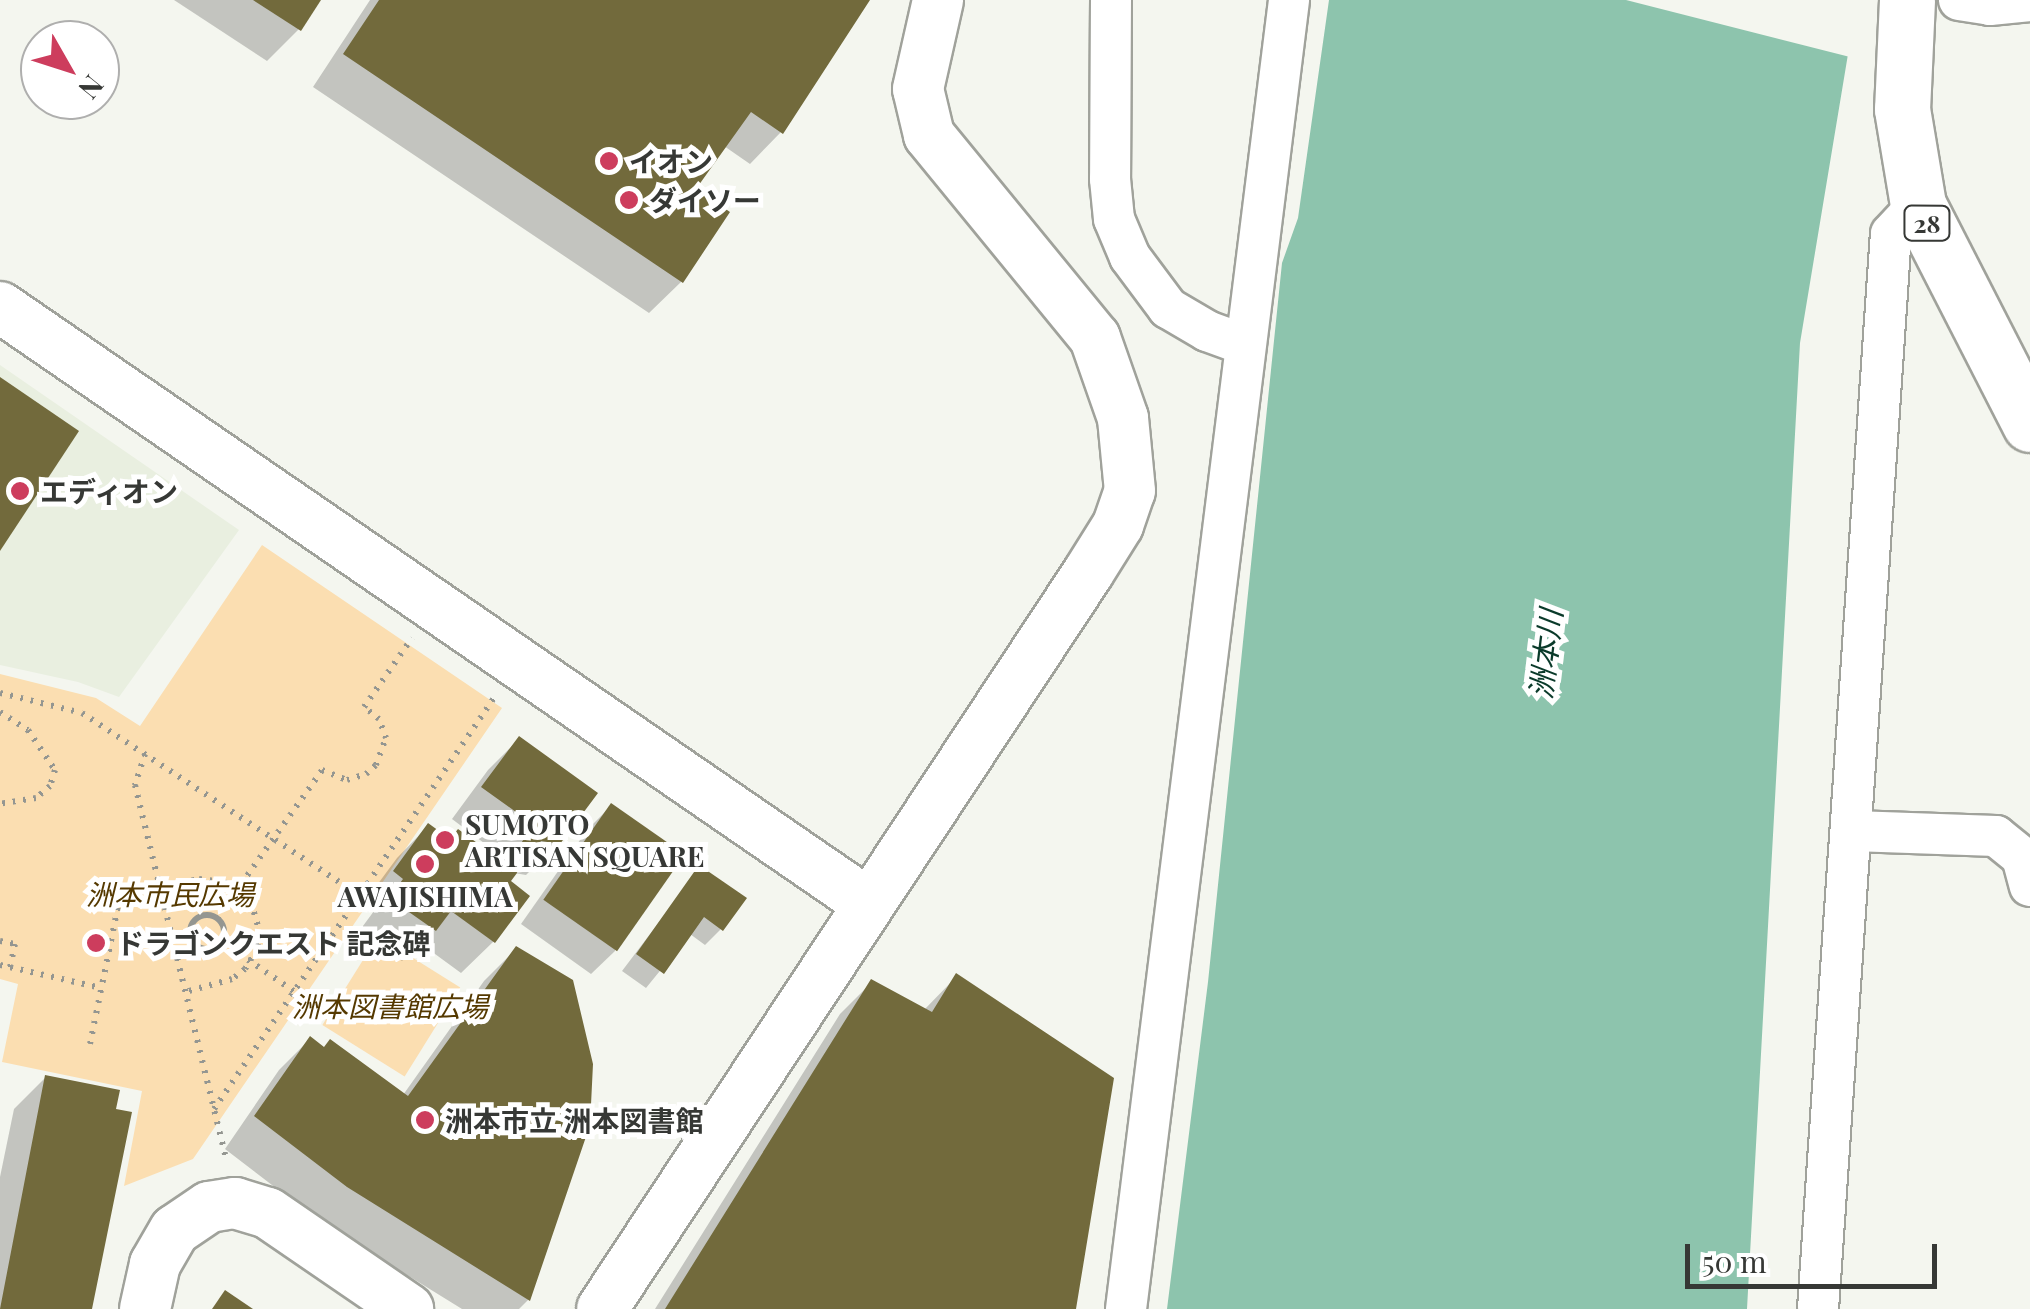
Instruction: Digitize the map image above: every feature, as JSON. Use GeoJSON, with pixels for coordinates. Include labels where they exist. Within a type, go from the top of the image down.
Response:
{"type":"FeatureCollection","features":[{"type":"Feature","properties":{"kind":"highway","name":"28"},"geometry":{"type":"LineString","coordinates":[[1907,0],[1902,109],[1918,205],[2030,424]]}},
{"type":"Feature","properties":{"kind":"street"},"geometry":{"type":"LineString","coordinates":[[602,1309],[1098,557],[1118,525],[1130,491],[1123,418],[1095,338],[929,134],[918,89],[938,0]]}},
{"type":"Feature","properties":{"kind":"street"},"geometry":{"type":"LineString","coordinates":[[1111,0],[1110,179],[1114,219],[1130,257],[1168,308],[1207,331],[1243,344]]}},
{"type":"Feature","properties":{"kind":"street"},"geometry":{"type":"LineString","coordinates":[[1126,1309],[1243,390],[1243,344],[1289,0]]}},
{"type":"Feature","properties":{"kind":"street"},"geometry":{"type":"LineString","coordinates":[[1959,0],[1990,5],[2030,1]]}},
{"type":"Feature","properties":{"kind":"street"},"geometry":{"type":"LineString","coordinates":[[1818,1309],[1891,234],[1918,205]]}},
{"type":"Feature","properties":{"kind":"street"},"geometry":{"type":"LineString","coordinates":[[0,307],[869,904]]}},
{"type":"Feature","properties":{"kind":"street"},"geometry":{"type":"LineString","coordinates":[[1852,830],[1996,836],[2022,856],[2030,886]]}},
{"type":"Feature","properties":{"kind":"street"},"geometry":{"type":"LineString","coordinates":[[145,1309],[154,1264],[174,1230],[209,1207],[235,1202],[268,1213],[408,1309]]}},
{"type":"Feature","properties":{"kind":"path"},"geometry":{"type":"LineString","coordinates":[[217,918],[322,770],[346,780],[366,774],[376,765],[386,738],[378,720],[364,707],[412,638]]}},
{"type":"Feature","properties":{"kind":"path"},"geometry":{"type":"LineString","coordinates":[[0,693],[82,713],[361,896]]}},
{"type":"Feature","properties":{"kind":"path"},"geometry":{"type":"LineString","coordinates":[[214,1109],[496,694]]}},
{"type":"Feature","properties":{"kind":"path"},"geometry":{"type":"LineString","coordinates":[[0,712],[28,730],[55,770],[50,786],[36,798],[0,804]]}},
{"type":"Feature","properties":{"kind":"path"},"geometry":{"type":"LineString","coordinates":[[144,754],[135,785],[225,1156]]}},
{"type":"Feature","properties":{"kind":"path"},"geometry":{"type":"LineString","coordinates":[[90,1044],[120,896],[208,879],[237,888],[258,917],[260,933],[251,962],[224,982],[185,992]]}},
{"type":"Feature","properties":{"kind":"path"},"geometry":{"type":"LineString","coordinates":[[198,918],[217,918],[224,925],[222,942],[212,950],[201,949],[191,937],[198,918]]}},
{"type":"Feature","properties":{"kind":"path"},"geometry":{"type":"LineString","coordinates":[[0,941],[15,944],[10,967]]}},
{"type":"Feature","properties":{"kind":"path"},"geometry":{"type":"LineString","coordinates":[[222,942],[295,992]]}},
{"type":"Feature","properties":{"kind":"path"},"geometry":{"type":"LineString","coordinates":[[0,965],[101,988]]}},
{"type":"Feature","properties":{"kind":"shaded area"},"geometry":{"type":"Polygon","coordinates":[[[0,365],[239,530],[119,697],[78,682],[0,665],[0,365]]]}},
{"type":"Feature","properties":{"kind":"green space","name":"洲本市民広場"},"geometry":{"type":"Polygon","coordinates":[[[262,545],[502,708],[193,1159],[124,1186],[142,1091],[2,1062],[18,984],[0,979],[0,674],[96,698],[140,726],[262,545]]]}},
{"type":"Feature","properties":{"kind":"green space","name":"洲本図書館広場"},"geometry":{"type":"Polygon","coordinates":[[[378,936],[460,987],[405,1076],[322,1025],[378,936]]]}},
{"type":"Feature","properties":{"kind":"water","name":"洲本川"},"geometry":{"type":"Polygon","coordinates":[[[1329,0],[1857,0],[1800,343],[1747,1309],[1167,1309],[1208,982],[1282,263],[1298,218],[1329,0]]]}},
{"type":"Feature","properties":{"kind":"pier"},"geometry":{"type":"Polygon","coordinates":[[[1626,0],[1862,0],[1850,57],[1626,0]]]}},
{"type":"Feature","properties":{"kind":"building"},"geometry":{"type":"Polygon","coordinates":[[[253,0],[321,0],[301,31],[253,0]]]}},
{"type":"Feature","properties":{"kind":"building","name":"イオン"},"geometry":{"type":"Polygon","coordinates":[[[379,0],[870,0],[783,134],[751,112],[696,189],[730,212],[683,283],[343,54],[379,0]]]}},
{"type":"Feature","properties":{"kind":"building","name":"エディオン"},"geometry":{"type":"Polygon","coordinates":[[[0,377],[79,431],[0,551],[0,377]]]}},
{"type":"Feature","properties":{"kind":"building","name":"SUMOTO ARTISAN SQUARE"},"geometry":{"type":"Polygon","coordinates":[[[519,736],[598,793],[560,844],[541,841],[511,881],[530,896],[495,943],[451,911],[436,931],[389,898],[403,879],[393,871],[428,823],[450,839],[458,829],[506,864],[534,825],[481,787],[519,736]]]}},
{"type":"Feature","properties":{"kind":"building"},"geometry":{"type":"Polygon","coordinates":[[[611,803],[685,855],[617,951],[543,900],[611,803]]]}},
{"type":"Feature","properties":{"kind":"building"},"geometry":{"type":"Polygon","coordinates":[[[699,865],[747,898],[723,931],[704,917],[664,974],[636,954],[699,865]]]}},
{"type":"Feature","properties":{"kind":"building","name":"洲本市立 洲本図書館"},"geometry":{"type":"Polygon","coordinates":[[[516,946],[573,980],[593,1064],[590,1125],[530,1301],[347,1187],[254,1116],[310,1036],[324,1047],[330,1039],[408,1096],[516,946]]]}},
{"type":"Feature","properties":{"kind":"building"},"geometry":{"type":"Polygon","coordinates":[[[956,973],[1114,1078],[1076,1309],[665,1309],[871,979],[932,1012],[956,973]]]}},
{"type":"Feature","properties":{"kind":"building"},"geometry":{"type":"Polygon","coordinates":[[[45,1075],[120,1090],[116,1109],[132,1112],[92,1309],[0,1309],[45,1075]]]}},
{"type":"Feature","properties":{"kind":"building"},"geometry":{"type":"Polygon","coordinates":[[[225,1290],[253,1309],[212,1309],[225,1290]]]}},
{"type":"Feature","properties":{"kind":"place","name":"イオン"},"geometry":{"type":"Point","coordinates":[609,161]}},
{"type":"Feature","properties":{"kind":"place","name":"ダイソー"},"geometry":{"type":"Point","coordinates":[629,200]}},
{"type":"Feature","properties":{"kind":"place","name":"エディオン"},"geometry":{"type":"Point","coordinates":[20,491]}},
{"type":"Feature","properties":{"kind":"place","name":"SUMOTO ARTISAN SQUARE"},"geometry":{"type":"Point","coordinates":[445,840]}},
{"type":"Feature","properties":{"kind":"place","name":"AWAJISHIMA"},"geometry":{"type":"Point","coordinates":[425,864]}},
{"type":"Feature","properties":{"kind":"place","name":"ドラゴンクエスト 記念碑"},"geometry":{"type":"Point","coordinates":[96,943]}},
{"type":"Feature","properties":{"kind":"place","name":"洲本市立 洲本図書館"},"geometry":{"type":"Point","coordinates":[425,1120]}}]}
